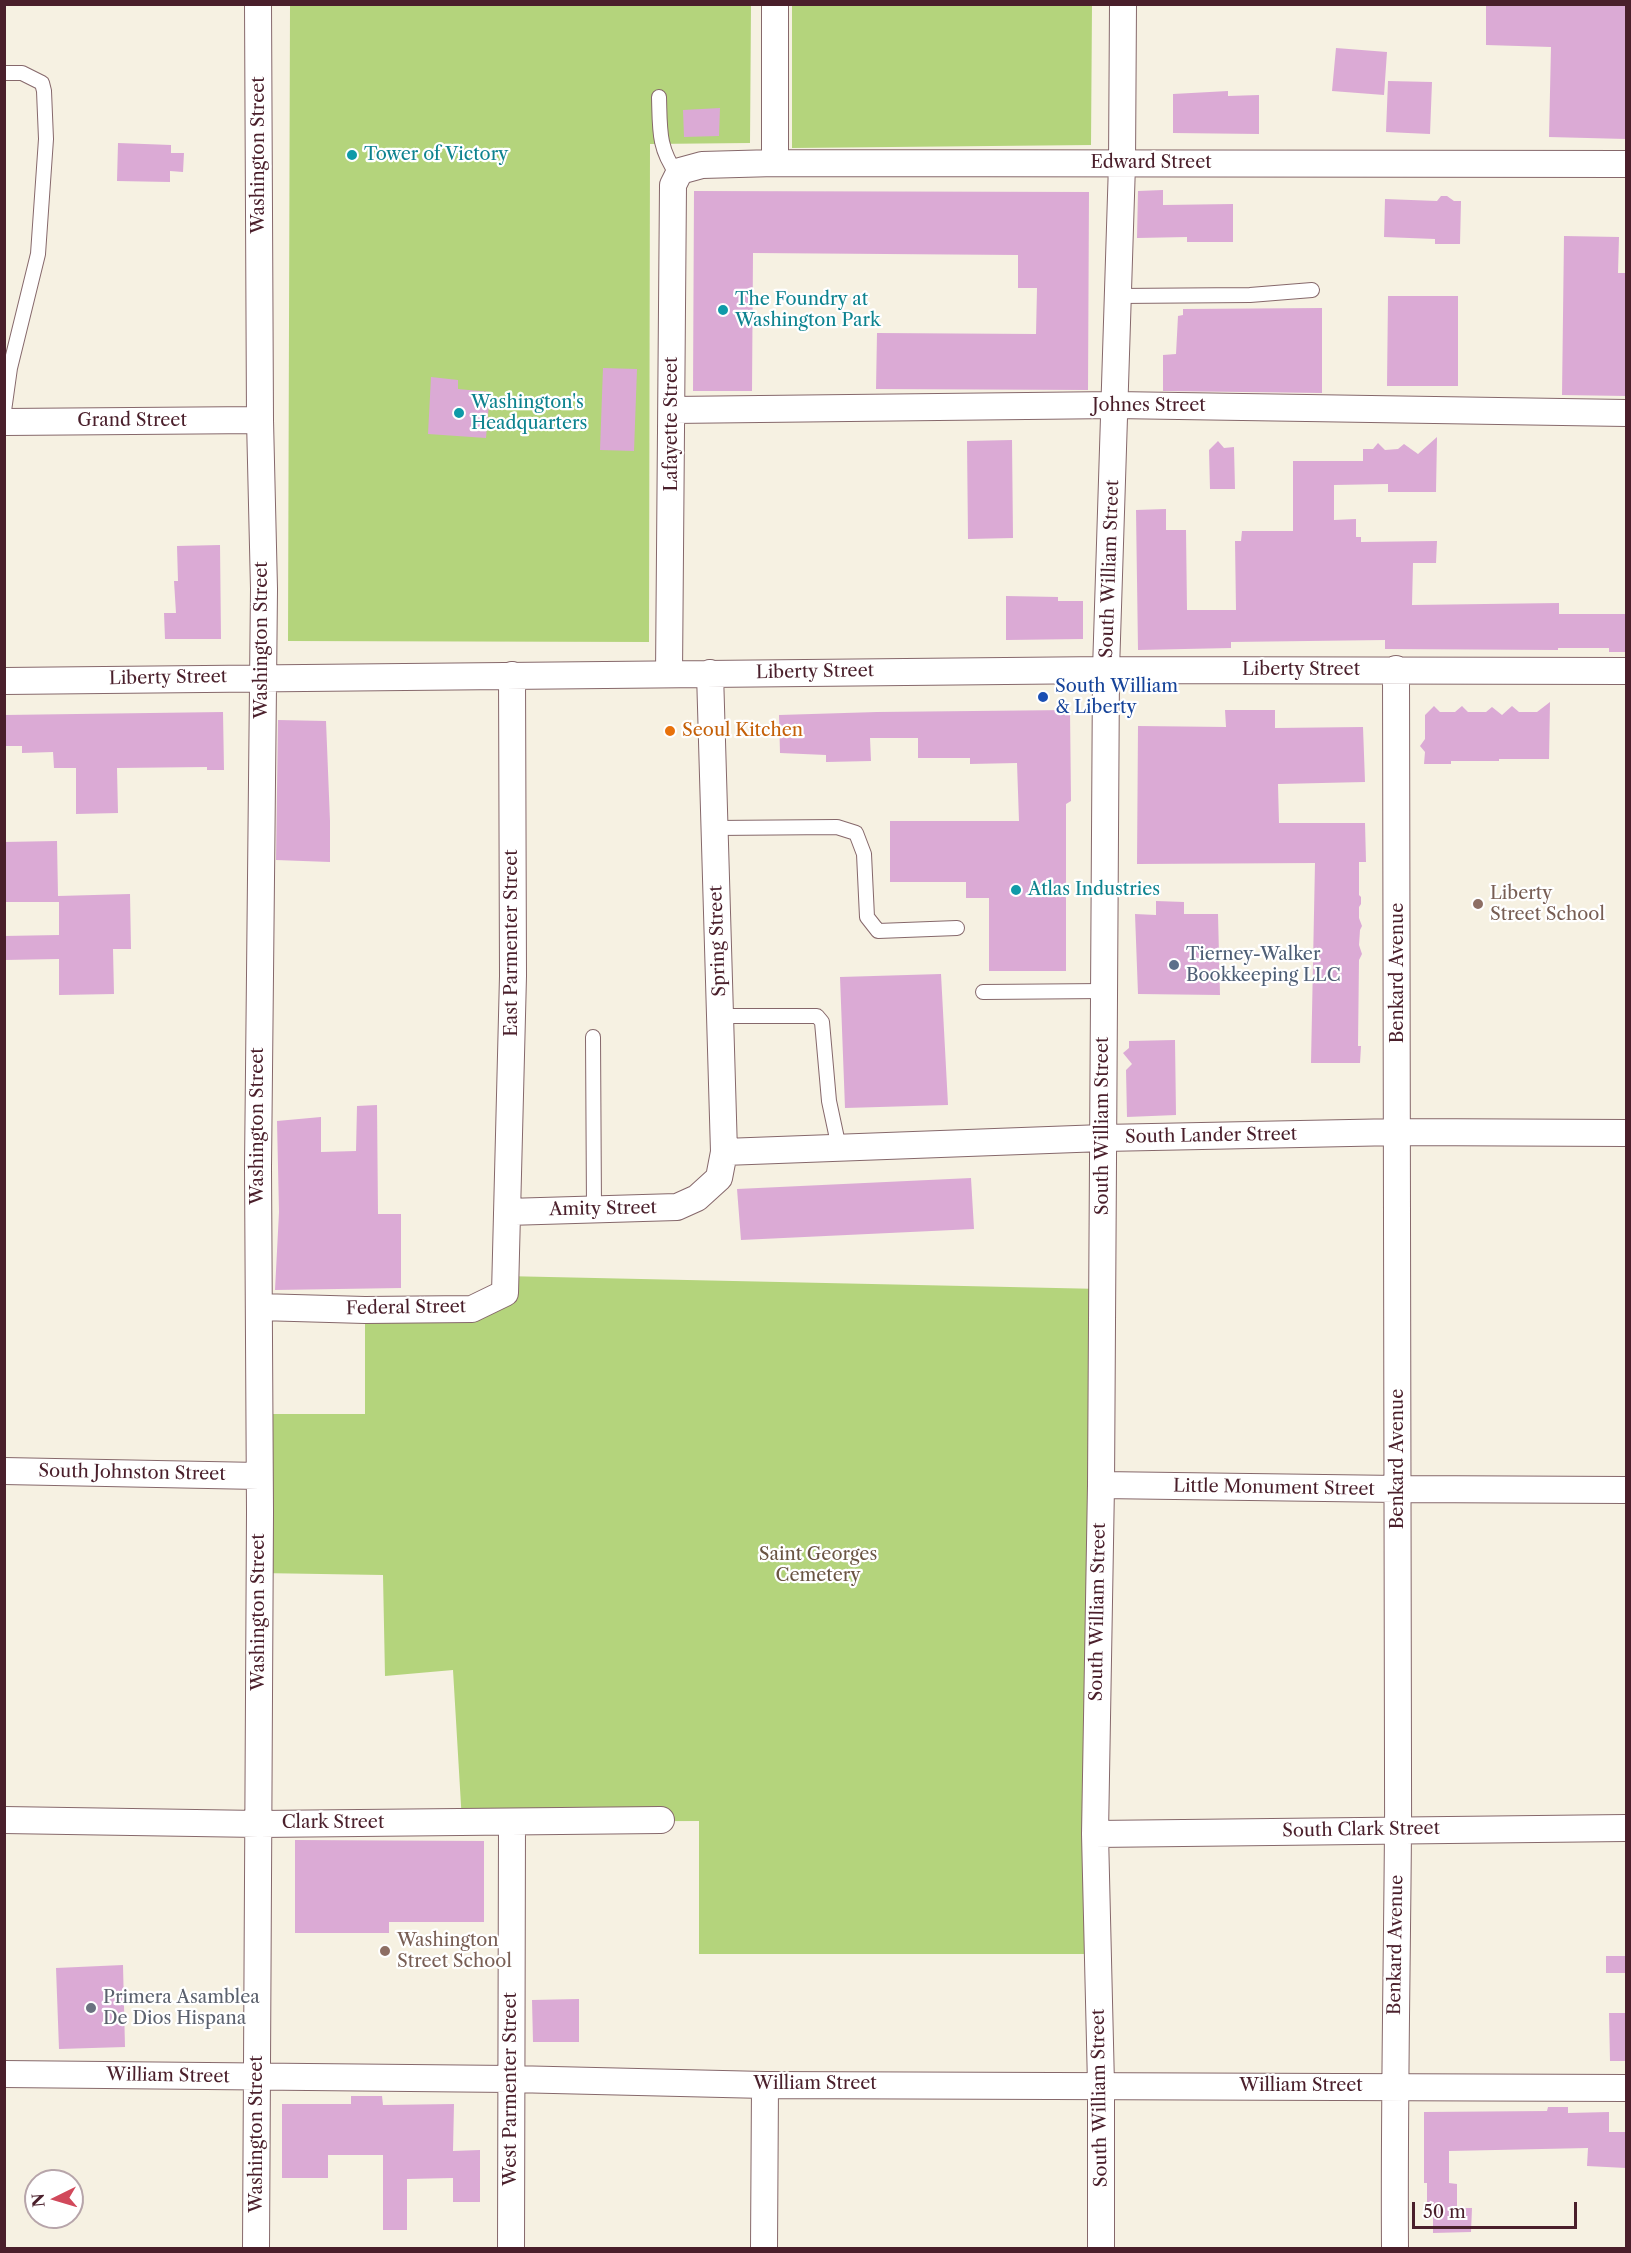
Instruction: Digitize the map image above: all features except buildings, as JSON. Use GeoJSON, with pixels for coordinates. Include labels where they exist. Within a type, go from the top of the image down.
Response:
{"type":"FeatureCollection","features":[{"type":"Feature","properties":{"kind":"street","name":"Washington Street"},"geometry":{"type":"LineString","coordinates":[[256,2248],[259,1824],[258,1155],[264,589],[260,420],[258,4]]}},
{"type":"Feature","properties":{"kind":"street"},"geometry":{"type":"LineString","coordinates":[[775,4],[775,163]]}},
{"type":"Feature","properties":{"kind":"street","name":"South William Street"},"geometry":{"type":"LineString","coordinates":[[1101,2248],[1101,2085],[1095,1834],[1101,1485],[1106,670],[1122,164],[1123,4]]}},
{"type":"Feature","properties":{"kind":"street","name":"Edward Street"},"geometry":{"type":"LineString","coordinates":[[677,174],[680,171],[702,165],[775,163],[1626,164]]}},
{"type":"Feature","properties":{"kind":"street","name":"Lafayette Street"},"geometry":{"type":"LineString","coordinates":[[669,674],[673,185],[677,174]]}},
{"type":"Feature","properties":{"kind":"street","name":"Johnes Street"},"geometry":{"type":"LineString","coordinates":[[672,410],[1115,405],[1626,412]]}},
{"type":"Feature","properties":{"kind":"street","name":"Grand Street"},"geometry":{"type":"LineString","coordinates":[[4,422],[260,420]]}},
{"type":"Feature","properties":{"kind":"street","name":"Benkard Avenue"},"geometry":{"type":"LineString","coordinates":[[1395,2248],[1399,1132],[1396,669]]}},
{"type":"Feature","properties":{"kind":"street","name":"Liberty Street"},"geometry":{"type":"LineString","coordinates":[[4,681],[1106,670],[1626,671]]}},
{"type":"Feature","properties":{"kind":"street","name":"Spring Street"},"geometry":{"type":"LineString","coordinates":[[697,1198],[719,1178],[724,1152],[710,673]]}},
{"type":"Feature","properties":{"kind":"street","name":"East Parmenter Street"},"geometry":{"type":"LineString","coordinates":[[507,1212],[513,976],[512,675]]}},
{"type":"Feature","properties":{"kind":"street","name":"South Lander Street"},"geometry":{"type":"LineString","coordinates":[[724,1152],[1103,1138],[1399,1132],[1626,1133]]}},
{"type":"Feature","properties":{"kind":"street","name":"Amity Street"},"geometry":{"type":"LineString","coordinates":[[507,1212],[677,1207],[697,1198]]}},
{"type":"Feature","properties":{"kind":"street","name":"Federal Street"},"geometry":{"type":"LineString","coordinates":[[259,1307],[365,1311],[472,1309],[505,1293],[507,1212]]}},
{"type":"Feature","properties":{"kind":"street","name":"South Johnston Street"},"geometry":{"type":"LineString","coordinates":[[4,1471],[259,1476]]}},
{"type":"Feature","properties":{"kind":"street","name":"Little Monument Street"},"geometry":{"type":"LineString","coordinates":[[1101,1485],[1398,1490],[1626,1490]]}},
{"type":"Feature","properties":{"kind":"street","name":"Clark Street"},"geometry":{"type":"LineString","coordinates":[[4,1820],[259,1824],[661,1820]]}},
{"type":"Feature","properties":{"kind":"street","name":"West Parmenter Street"},"geometry":{"type":"LineString","coordinates":[[511,2248],[512,1822]]}},
{"type":"Feature","properties":{"kind":"street","name":"South Clark Street"},"geometry":{"type":"LineString","coordinates":[[1095,1834],[1626,1828]]}},
{"type":"Feature","properties":{"kind":"street","name":"William Street"},"geometry":{"type":"LineString","coordinates":[[4,2074],[511,2079],[765,2085],[1626,2088]]}},
{"type":"Feature","properties":{"kind":"street"},"geometry":{"type":"LineString","coordinates":[[764,2248],[765,2085]]}},
{"type":"Feature","properties":{"kind":"lane"},"geometry":{"type":"LineString","coordinates":[[4,73],[22,73],[42,83],[46,140],[38,254],[10,368],[4,411]]}},
{"type":"Feature","properties":{"kind":"lane"},"geometry":{"type":"LineString","coordinates":[[659,98],[661,141],[667,160],[677,174]]}},
{"type":"Feature","properties":{"kind":"lane"},"geometry":{"type":"LineString","coordinates":[[1118,296],[1250,295],[1312,290]]}},
{"type":"Feature","properties":{"kind":"lane"},"geometry":{"type":"LineString","coordinates":[[715,828],[837,827],[856,833],[864,854],[867,917],[878,931],[957,928]]}},
{"type":"Feature","properties":{"kind":"lane"},"geometry":{"type":"LineString","coordinates":[[983,992],[1104,990]]}},
{"type":"Feature","properties":{"kind":"lane"},"geometry":{"type":"LineString","coordinates":[[720,1016],[817,1016],[822,1022],[828,1101],[839,1148]]}},
{"type":"Feature","properties":{"kind":"lane"},"geometry":{"type":"LineString","coordinates":[[592,1037],[594,1209]]}},
{"type":"Feature","properties":{"kind":"green space"},"geometry":{"type":"Polygon","coordinates":[[[290,5],[751,5],[750,143],[650,144],[649,642],[288,641],[290,5]]]}},
{"type":"Feature","properties":{"kind":"green space"},"geometry":{"type":"Polygon","coordinates":[[[792,5],[1092,5],[1091,145],[792,148],[792,5]]]}},
{"type":"Feature","properties":{"kind":"green space","name":"Saint Georges Cemetery"},"geometry":{"type":"Polygon","coordinates":[[[503,1276],[1102,1289],[1097,1954],[699,1954],[699,1821],[462,1822],[453,1670],[385,1676],[383,1575],[259,1573],[259,1414],[365,1414],[365,1310],[472,1309],[503,1276]]]}},
{"type":"Feature","properties":{"kind":"place","name":"Tower of Victory"},"geometry":{"type":"Point","coordinates":[352,155]}},
{"type":"Feature","properties":{"kind":"place","name":"The Foundry at Washington Park"},"geometry":{"type":"Point","coordinates":[723,310]}},
{"type":"Feature","properties":{"kind":"place","name":"Washington's Headquarters"},"geometry":{"type":"Point","coordinates":[459,413]}},
{"type":"Feature","properties":{"kind":"place","name":"South William & Liberty"},"geometry":{"type":"Point","coordinates":[1043,697]}},
{"type":"Feature","properties":{"kind":"place","name":"Seoul Kitchen"},"geometry":{"type":"Point","coordinates":[670,731]}},
{"type":"Feature","properties":{"kind":"place","name":"Atlas Industries"},"geometry":{"type":"Point","coordinates":[1016,890]}},
{"type":"Feature","properties":{"kind":"place","name":"Liberty Street School"},"geometry":{"type":"Point","coordinates":[1478,904]}},
{"type":"Feature","properties":{"kind":"place","name":"Tierney-Walker Bookkeeping LLC"},"geometry":{"type":"Point","coordinates":[1174,965]}},
{"type":"Feature","properties":{"kind":"place","name":"Washington Street School"},"geometry":{"type":"Point","coordinates":[385,1951]}},
{"type":"Feature","properties":{"kind":"place","name":"Primera Asamblea De Dios Hispana"},"geometry":{"type":"Point","coordinates":[91,2008]}}]}
